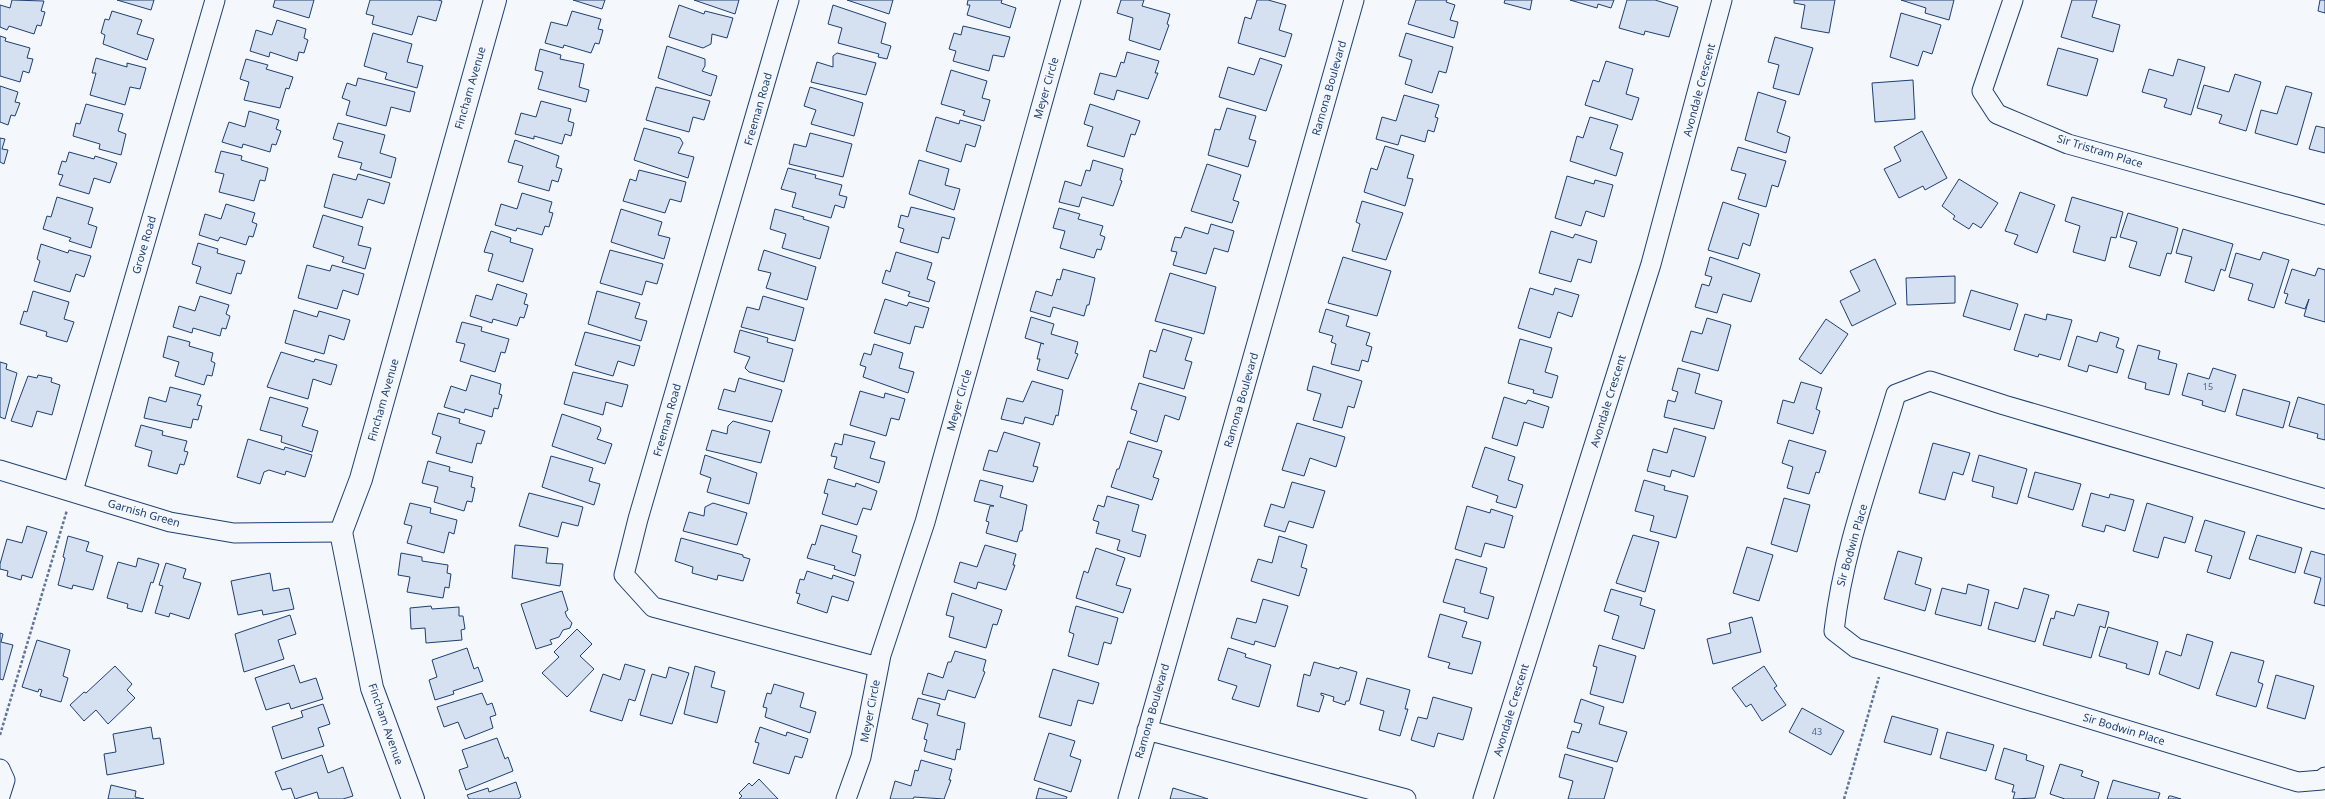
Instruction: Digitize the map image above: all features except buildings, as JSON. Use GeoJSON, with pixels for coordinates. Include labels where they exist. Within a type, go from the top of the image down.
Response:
{"type":"FeatureCollection","features":[{"type":"Feature","properties":{"kind":"street","name":"Grove Road"},"geometry":{"type":"LineString","coordinates":[[73,491],[215,0]]}},
{"type":"Feature","properties":{"kind":"street","name":"Fincham Avenue"},"geometry":{"type":"LineString","coordinates":[[412,799],[372,688],[341,532],[361,479],[495,0]]}},
{"type":"Feature","properties":{"kind":"street","name":"Freeman Road"},"geometry":{"type":"LineString","coordinates":[[789,0],[638,519],[624,575],[653,607],[878,667]]}},
{"type":"Feature","properties":{"kind":"street","name":"Meyer Circle"},"geometry":{"type":"LineString","coordinates":[[846,799],[861,757],[878,667],[925,522],[1071,0]]}},
{"type":"Feature","properties":{"kind":"street","name":"Ramona Boulevard"},"geometry":{"type":"LineString","coordinates":[[1128,799],[1354,0]]}},
{"type":"Feature","properties":{"kind":"street","name":"Avondale Crescent"},"geometry":{"type":"LineString","coordinates":[[1483,799],[1651,264],[1722,0]]}},
{"type":"Feature","properties":{"kind":"street","name":"Sir Tristram Place"},"geometry":{"type":"LineString","coordinates":[[2013,0],[1982,91],[1997,114],[2068,144],[2325,215]]}},
{"type":"Feature","properties":{"kind":"street","name":"Sir Bodwin Place"},"geometry":{"type":"LineString","coordinates":[[2325,499],[2004,406],[1930,381],[1896,394],[1846,562],[1837,600],[1834,631],[1856,648],[2298,782],[2322,780],[2325,777]]}},
{"type":"Feature","properties":{"kind":"street","name":"Garnish Green"},"geometry":{"type":"LineString","coordinates":[[0,470],[73,491],[170,522],[234,533],[341,532]]}},
{"type":"Feature","properties":{"kind":"street"},"geometry":{"type":"LineString","coordinates":[[1147,730],[1406,799]]}},
{"type":"Feature","properties":{"kind":"street"},"geometry":{"type":"LineString","coordinates":[[0,769],[5,780],[0,796]]}},
{"type":"Feature","properties":{"kind":"path"},"geometry":{"type":"LineString","coordinates":[[0,735],[73,491]]}},
{"type":"Feature","properties":{"kind":"path"},"geometry":{"type":"LineString","coordinates":[[1844,799],[1885,657]]}}]}
